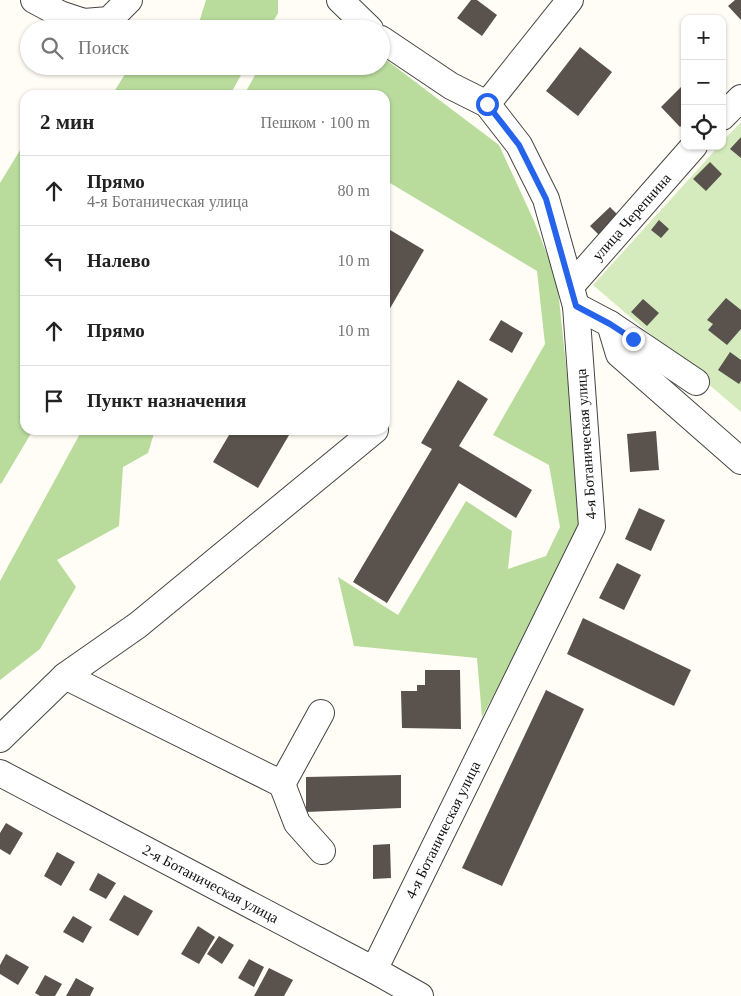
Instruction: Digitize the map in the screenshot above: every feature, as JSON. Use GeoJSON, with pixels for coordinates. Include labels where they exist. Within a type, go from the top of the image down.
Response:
{"type":"FeatureCollection","features":[{"type":"Feature","properties":{"kind":"street"},"geometry":{"type":"LineString","coordinates":[[34,0],[60,14],[78,20]]}},
{"type":"Feature","properties":{"kind":"street"},"geometry":{"type":"LineString","coordinates":[[109,20],[129,0]]}},
{"type":"Feature","properties":{"kind":"street"},"geometry":{"type":"LineString","coordinates":[[340,0],[361,20]]}},
{"type":"Feature","properties":{"kind":"street"},"geometry":{"type":"LineString","coordinates":[[487,104],[570,0]]}},
{"type":"Feature","properties":{"kind":"street","name":"4-я Ботаническая улица"},"geometry":{"type":"LineString","coordinates":[[374,970],[592,527],[574,296],[546,199],[519,145],[487,104],[451,86],[390,45]]}},
{"type":"Feature","properties":{"kind":"street"},"geometry":{"type":"LineString","coordinates":[[726,113],[741,98]]}},
{"type":"Feature","properties":{"kind":"street","name":"улица Черепнина"},"geometry":{"type":"LineString","coordinates":[[574,296],[691,150]]}},
{"type":"Feature","properties":{"kind":"street"},"geometry":{"type":"LineString","coordinates":[[574,296],[610,324],[696,382]]}},
{"type":"Feature","properties":{"kind":"street"},"geometry":{"type":"LineString","coordinates":[[610,324],[619,354],[741,461]]}},
{"type":"Feature","properties":{"kind":"street"},"geometry":{"type":"LineString","coordinates":[[0,739],[65,676],[138,625],[368,435]]}},
{"type":"Feature","properties":{"kind":"street"},"geometry":{"type":"LineString","coordinates":[[65,676],[282,784],[297,823],[322,851]]}},
{"type":"Feature","properties":{"kind":"street"},"geometry":{"type":"LineString","coordinates":[[282,784],[322,713]]}},
{"type":"Feature","properties":{"kind":"street","name":"2-я Ботаническая улица"},"geometry":{"type":"LineString","coordinates":[[0,773],[420,996]]}},
{"type":"Feature","properties":{"kind":"green space"},"geometry":{"type":"Polygon","coordinates":[[[206,0],[278,0],[278,13],[274,20],[200,20],[206,0]]]}},
{"type":"Feature","properties":{"kind":"green space"},"geometry":{"type":"Polygon","coordinates":[[[390,63],[499,145],[534,221],[557,280],[583,526],[482,717],[477,658],[354,646],[338,577],[398,615],[466,501],[512,531],[508,569],[546,556],[560,527],[549,465],[493,435],[545,344],[537,271],[390,183],[390,90],[247,90],[255,75],[390,75],[390,63]]]}},
{"type":"Feature","properties":{"kind":"green space"},"geometry":{"type":"Polygon","coordinates":[[[124,75],[241,75],[233,90],[115,90],[124,75]]]}},
{"type":"Feature","properties":{"kind":"green space"},"geometry":{"type":"Polygon","coordinates":[[[741,122],[741,412],[593,285],[715,150],[726,150],[726,138],[741,122]]]}},
{"type":"Feature","properties":{"kind":"green space"},"geometry":{"type":"Polygon","coordinates":[[[20,150],[20,435],[30,435],[1,484],[0,483],[0,183],[20,150]]]}},
{"type":"Feature","properties":{"kind":"green space"},"geometry":{"type":"Polygon","coordinates":[[[79,435],[153,435],[148,453],[123,467],[119,526],[57,560],[76,587],[40,649],[0,680],[0,581],[79,435]]]}},
{"type":"Feature","properties":{"kind":"building"},"geometry":{"type":"Polygon","coordinates":[[[471,0],[477,0],[497,15],[482,36],[457,18],[471,0]]]}},
{"type":"Feature","properties":{"kind":"building"},"geometry":{"type":"Polygon","coordinates":[[[735,0],[741,0],[741,20],[728,6],[735,0]]]}},
{"type":"Feature","properties":{"kind":"building"},"geometry":{"type":"Polygon","coordinates":[[[580,47],[612,72],[578,116],[546,91],[580,47]]]}},
{"type":"Feature","properties":{"kind":"building"},"geometry":{"type":"Polygon","coordinates":[[[681,87],[680,127],[661,107],[681,87]]]}},
{"type":"Feature","properties":{"kind":"building"},"geometry":{"type":"Polygon","coordinates":[[[741,137],[741,158],[730,149],[741,137]]]}},
{"type":"Feature","properties":{"kind":"building"},"geometry":{"type":"Polygon","coordinates":[[[710,162],[722,174],[706,191],[693,179],[710,162]]]}},
{"type":"Feature","properties":{"kind":"building"},"geometry":{"type":"Polygon","coordinates":[[[610,207],[621,218],[601,237],[590,226],[610,207]]]}},
{"type":"Feature","properties":{"kind":"building"},"geometry":{"type":"Polygon","coordinates":[[[659,220],[669,229],[661,238],[651,230],[659,220]]]}},
{"type":"Feature","properties":{"kind":"building"},"geometry":{"type":"Polygon","coordinates":[[[390,230],[424,250],[390,308],[390,230]]]}},
{"type":"Feature","properties":{"kind":"building"},"geometry":{"type":"Polygon","coordinates":[[[726,298],[741,310],[741,329],[727,345],[708,330],[713,324],[707,320],[726,298]]]}},
{"type":"Feature","properties":{"kind":"building"},"geometry":{"type":"Polygon","coordinates":[[[643,299],[659,313],[647,326],[631,312],[643,299]]]}},
{"type":"Feature","properties":{"kind":"building"},"geometry":{"type":"Polygon","coordinates":[[[501,320],[523,333],[512,353],[489,340],[501,320]]]}},
{"type":"Feature","properties":{"kind":"building"},"geometry":{"type":"Polygon","coordinates":[[[730,352],[741,360],[741,381],[739,384],[718,370],[730,352]]]}},
{"type":"Feature","properties":{"kind":"building"},"geometry":{"type":"Polygon","coordinates":[[[458,380],[488,399],[459,446],[532,490],[516,518],[459,483],[387,603],[353,582],[432,449],[421,443],[458,380]]]}},
{"type":"Feature","properties":{"kind":"building"},"geometry":{"type":"Polygon","coordinates":[[[656,431],[659,470],[630,472],[627,434],[656,431]]]}},
{"type":"Feature","properties":{"kind":"building"},"geometry":{"type":"Polygon","coordinates":[[[229,435],[289,435],[258,488],[213,462],[229,435]]]}},
{"type":"Feature","properties":{"kind":"building"},"geometry":{"type":"Polygon","coordinates":[[[639,508],[665,520],[651,551],[625,539],[639,508]]]}},
{"type":"Feature","properties":{"kind":"building"},"geometry":{"type":"Polygon","coordinates":[[[617,563],[641,575],[624,610],[599,598],[617,563]]]}},
{"type":"Feature","properties":{"kind":"building"},"geometry":{"type":"Polygon","coordinates":[[[583,618],[691,670],[674,706],[567,654],[583,618]]]}},
{"type":"Feature","properties":{"kind":"building"},"geometry":{"type":"Polygon","coordinates":[[[425,670],[460,670],[461,729],[402,728],[401,691],[417,691],[417,685],[425,685],[425,670]]]}},
{"type":"Feature","properties":{"kind":"building"},"geometry":{"type":"Polygon","coordinates":[[[546,690],[584,709],[502,886],[462,868],[546,690]]]}},
{"type":"Feature","properties":{"kind":"building"},"geometry":{"type":"Polygon","coordinates":[[[401,775],[401,808],[306,812],[306,777],[401,775]]]}},
{"type":"Feature","properties":{"kind":"building"},"geometry":{"type":"Polygon","coordinates":[[[6,823],[23,833],[10,855],[0,849],[0,833],[6,823]]]}},
{"type":"Feature","properties":{"kind":"building"},"geometry":{"type":"Polygon","coordinates":[[[390,844],[391,878],[373,879],[373,845],[390,844]]]}},
{"type":"Feature","properties":{"kind":"building"},"geometry":{"type":"Polygon","coordinates":[[[57,852],[75,862],[61,886],[44,876],[57,852]]]}},
{"type":"Feature","properties":{"kind":"building"},"geometry":{"type":"Polygon","coordinates":[[[98,873],[116,883],[106,899],[89,890],[98,873]]]}},
{"type":"Feature","properties":{"kind":"building"},"geometry":{"type":"Polygon","coordinates":[[[124,895],[153,911],[138,936],[109,920],[124,895]]]}},
{"type":"Feature","properties":{"kind":"building"},"geometry":{"type":"Polygon","coordinates":[[[73,916],[92,927],[83,943],[63,932],[73,916]]]}},
{"type":"Feature","properties":{"kind":"building"},"geometry":{"type":"Polygon","coordinates":[[[198,926],[215,937],[199,964],[181,954],[198,926]]]}},
{"type":"Feature","properties":{"kind":"building"},"geometry":{"type":"Polygon","coordinates":[[[219,936],[234,945],[222,964],[207,954],[219,936]]]}},
{"type":"Feature","properties":{"kind":"building"},"geometry":{"type":"Polygon","coordinates":[[[6,954],[29,967],[18,985],[0,974],[0,965],[6,954]]]}},
{"type":"Feature","properties":{"kind":"building"},"geometry":{"type":"Polygon","coordinates":[[[249,959],[264,967],[254,987],[238,978],[249,959]]]}},
{"type":"Feature","properties":{"kind":"building"},"geometry":{"type":"Polygon","coordinates":[[[269,968],[293,980],[284,996],[254,996],[269,968]]]}},
{"type":"Feature","properties":{"kind":"building"},"geometry":{"type":"Polygon","coordinates":[[[45,975],[62,984],[55,996],[40,996],[35,993],[45,975]]]}},
{"type":"Feature","properties":{"kind":"building"},"geometry":{"type":"Polygon","coordinates":[[[76,978],[94,988],[90,996],[66,996],[76,978]]]}},
{"type":"Feature","properties":{"kind":"route"},"geometry":{"type":"LineString","coordinates":[[487,104],[519,145],[546,199],[576,306],[633,339]]}}]}
